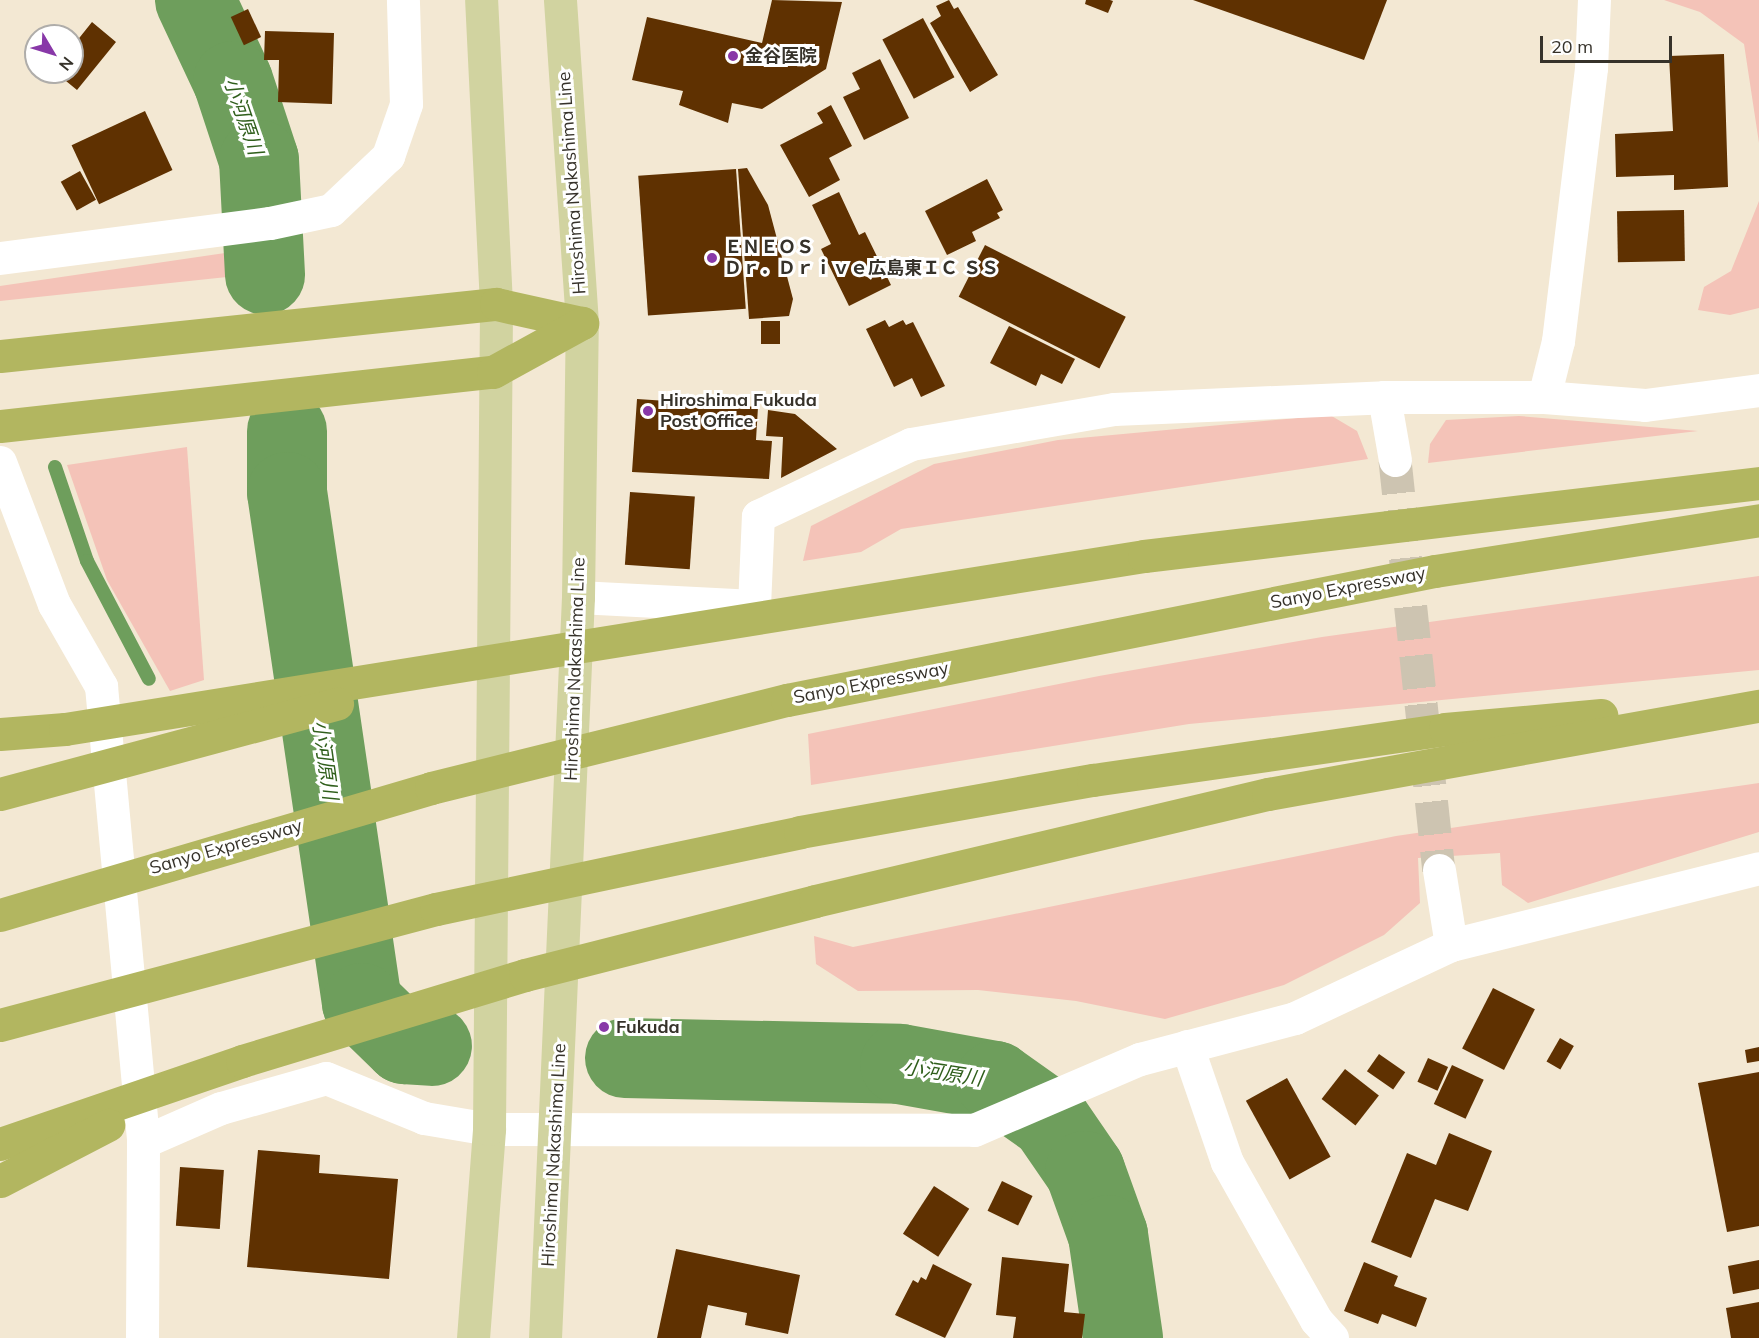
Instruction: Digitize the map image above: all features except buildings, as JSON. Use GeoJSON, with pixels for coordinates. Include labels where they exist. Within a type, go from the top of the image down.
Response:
{"type":"FeatureCollection","features":[{"type":"Feature","properties":{"kind":"highway"},"geometry":{"type":"LineString","coordinates":[[0,356],[496,304],[582,323]]}},
{"type":"Feature","properties":{"kind":"highway"},"geometry":{"type":"LineString","coordinates":[[0,426],[493,372],[582,323]]}},
{"type":"Feature","properties":{"kind":"highway"},"geometry":{"type":"LineString","coordinates":[[0,734],[65,729],[794,610],[1144,556],[1759,483]]}},
{"type":"Feature","properties":{"kind":"highway","name":"Sanyo Expressway"},"geometry":{"type":"LineString","coordinates":[[0,915],[77,890],[430,788],[787,700],[1435,572],[1759,520]]}},
{"type":"Feature","properties":{"kind":"highway"},"geometry":{"type":"LineString","coordinates":[[0,794],[72,772],[533,653]]}},
{"type":"Feature","properties":{"kind":"highway"},"geometry":{"type":"LineString","coordinates":[[0,1025],[436,909],[800,832],[1093,780],[1445,729],[1759,700]]}},
{"type":"Feature","properties":{"kind":"highway"},"geometry":{"type":"LineString","coordinates":[[0,1144],[66,1132],[242,1061],[525,975],[815,901],[1268,794],[1759,706]]}},
{"type":"Feature","properties":{"kind":"highway"},"geometry":{"type":"LineString","coordinates":[[0,1181],[66,1132]]}},
{"type":"Feature","properties":{"kind":"main road"},"geometry":{"type":"LineString","coordinates":[[473,1338],[489,1129],[493,372],[496,304],[481,0]]}},
{"type":"Feature","properties":{"kind":"main road","name":"Hiroshima Nakashima Line"},"geometry":{"type":"LineString","coordinates":[[545,1338],[557,1127],[578,597],[582,323],[560,0]]}},
{"type":"Feature","properties":{"kind":"street"},"geometry":{"type":"LineString","coordinates":[[0,258],[217,230],[331,210],[388,156],[406,104],[403,0]]}},
{"type":"Feature","properties":{"kind":"street"},"geometry":{"type":"LineString","coordinates":[[1544,397],[1558,341],[1591,68],[1594,0]]}},
{"type":"Feature","properties":{"kind":"street"},"geometry":{"type":"LineString","coordinates":[[578,597],[754,606],[758,516],[911,444],[1114,409],[1384,397],[1544,397],[1645,405],[1759,390]]}},
{"type":"Feature","properties":{"kind":"street"},"geometry":{"type":"LineString","coordinates":[[1384,397],[1395,460]]}},
{"type":"Feature","properties":{"kind":"street"},"geometry":{"type":"LineString","coordinates":[[0,462],[54,604],[100,686],[142,1142],[142,1338]]}},
{"type":"Feature","properties":{"kind":"street"},"geometry":{"type":"LineString","coordinates":[[142,1142],[221,1108],[326,1078],[424,1118],[489,1129],[557,1127],[974,1130],[1140,1059],[1295,1018],[1451,945],[1759,868]]}},
{"type":"Feature","properties":{"kind":"street"},"geometry":{"type":"LineString","coordinates":[[1438,870],[1451,945]]}},
{"type":"Feature","properties":{"kind":"street"},"geometry":{"type":"LineString","coordinates":[[1187,1046],[1227,1162],[1316,1320],[1332,1338]]}},
{"type":"Feature","properties":{"kind":"shaded area"},"geometry":{"type":"Polygon","coordinates":[[[1664,0],[1759,0],[1759,143],[1744,44],[1700,12],[1664,0]]]}},
{"type":"Feature","properties":{"kind":"shaded area"},"geometry":{"type":"Polygon","coordinates":[[[1759,201],[1759,308],[1730,315],[1698,310],[1704,287],[1731,271],[1759,201]]]}},
{"type":"Feature","properties":{"kind":"shaded area"},"geometry":{"type":"Polygon","coordinates":[[[225,253],[227,277],[0,301],[0,286],[225,253]]]}},
{"type":"Feature","properties":{"kind":"shaded area"},"geometry":{"type":"Polygon","coordinates":[[[1330,415],[1357,431],[1368,459],[901,529],[861,552],[803,561],[811,526],[934,464],[1058,440],[1330,415]]]}},
{"type":"Feature","properties":{"kind":"shaded area"},"geometry":{"type":"Polygon","coordinates":[[[1519,416],[1698,431],[1428,463],[1430,444],[1446,420],[1519,416]]]}},
{"type":"Feature","properties":{"kind":"shaded area"},"geometry":{"type":"Polygon","coordinates":[[[187,447],[204,680],[170,691],[107,580],[67,465],[187,447]]]}},
{"type":"Feature","properties":{"kind":"shaded area"},"geometry":{"type":"Polygon","coordinates":[[[1759,576],[1759,670],[1189,724],[811,785],[808,734],[1099,676],[1322,637],[1759,576]]]}},
{"type":"Feature","properties":{"kind":"shaded area"},"geometry":{"type":"Polygon","coordinates":[[[1759,783],[1759,832],[1528,903],[1502,885],[1500,853],[1418,858],[1420,903],[1384,935],[1284,985],[1165,1019],[1076,1001],[978,990],[858,991],[816,964],[814,936],[853,947],[1396,836],[1759,783]]]}},
{"type":"Feature","properties":{"kind":"waterway","name":"小河原川"},"geometry":{"type":"LineString","coordinates":[[195,0],[233,81],[259,160],[265,275]]}},
{"type":"Feature","properties":{"kind":"waterway","name":"小河原川"},"geometry":{"type":"LineString","coordinates":[[287,431],[287,492],[362,1003],[404,1044],[432,1046]]}},
{"type":"Feature","properties":{"kind":"waterway"},"geometry":{"type":"LineString","coordinates":[[55,467],[87,561],[149,679]]}},
{"type":"Feature","properties":{"kind":"waterway","name":"小河原川"},"geometry":{"type":"LineString","coordinates":[[625,1058],[900,1064],[995,1081],[1050,1120],[1085,1171],[1108,1235],[1123,1338]]}},
{"type":"Feature","properties":{"kind":"tunnel"},"geometry":{"type":"LineString","coordinates":[[1395,460],[1439,870]]}},
{"type":"Feature","properties":{"kind":"place","name":"金谷医院"},"geometry":{"type":"Point","coordinates":[733,56]}},
{"type":"Feature","properties":{"kind":"place","name":"ＥＮＥＯＳ Ｄｒ．Ｄｒｉｖｅ広島東ＩＣ ＳＳ"},"geometry":{"type":"Point","coordinates":[712,258]}},
{"type":"Feature","properties":{"kind":"place","name":"Hiroshima Fukuda Post Office"},"geometry":{"type":"Point","coordinates":[648,411]}},
{"type":"Feature","properties":{"kind":"place","name":"Fukuda"},"geometry":{"type":"Point","coordinates":[604,1027]}}]}
